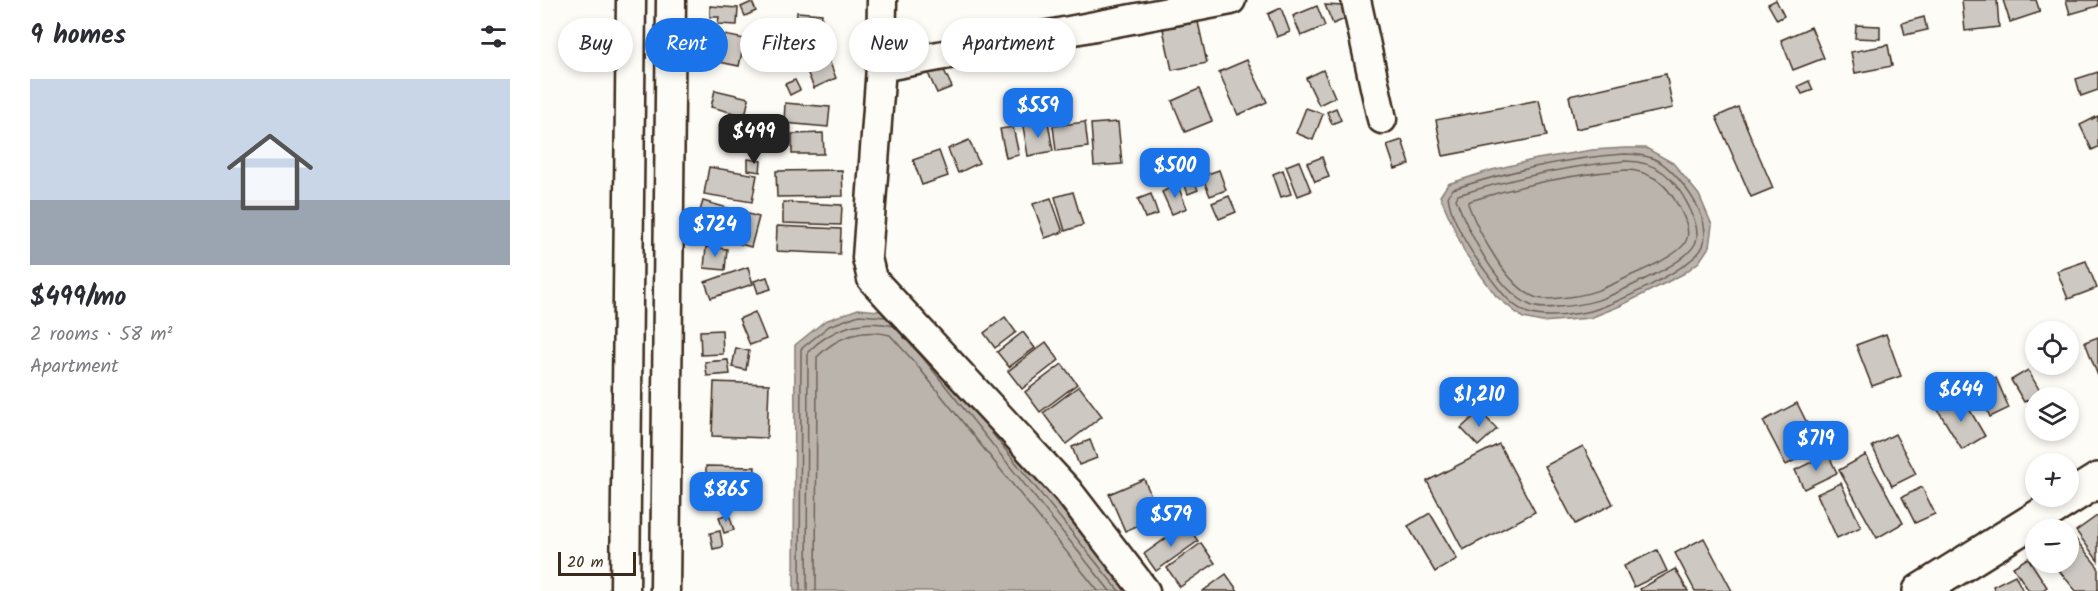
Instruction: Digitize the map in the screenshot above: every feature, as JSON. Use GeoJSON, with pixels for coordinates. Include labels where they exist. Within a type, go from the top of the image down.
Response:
{"type":"FeatureCollection","features":[{"type":"Feature","properties":{"kind":"main road"},"geometry":{"type":"LineString","coordinates":[[1920,591],[2098,480]]}},
{"type":"Feature","properties":{"kind":"street"},"geometry":{"type":"LineString","coordinates":[[625,591],[631,0]]}},
{"type":"Feature","properties":{"kind":"street"},"geometry":{"type":"LineString","coordinates":[[665,591],[671,0]]}},
{"type":"Feature","properties":{"kind":"street"},"geometry":{"type":"LineString","coordinates":[[882,0],[882,18]]}},
{"type":"Feature","properties":{"kind":"street"},"geometry":{"type":"LineString","coordinates":[[929,57],[1231,0]]}},
{"type":"Feature","properties":{"kind":"street"},"geometry":{"type":"LineString","coordinates":[[1356,0],[1382,119]]}},
{"type":"Feature","properties":{"kind":"street"},"geometry":{"type":"LineString","coordinates":[[881,72],[867,258],[872,279],[1068,491],[1145,591]]}},
{"type":"Feature","properties":{"kind":"water"},"geometry":{"type":"Polygon","coordinates":[[[1646,148],[1673,163],[1699,195],[1712,225],[1709,247],[1699,262],[1683,274],[1620,306],[1590,318],[1542,322],[1523,318],[1496,296],[1465,253],[1440,196],[1448,184],[1492,170],[1537,159],[1592,150],[1646,148]]]}},
{"type":"Feature","properties":{"kind":"water"},"geometry":{"type":"Polygon","coordinates":[[[858,309],[900,313],[933,349],[1127,591],[794,591],[795,345],[825,321],[858,309]]]}},
{"type":"Feature","properties":{"kind":"building"},"geometry":{"type":"Polygon","coordinates":[[[1776,0],[1784,16],[1777,20],[1768,4],[1776,0]]]}},
{"type":"Feature","properties":{"kind":"building"},"geometry":{"type":"Polygon","coordinates":[[[1962,0],[1997,0],[1999,27],[1965,31],[1962,0]]]}},
{"type":"Feature","properties":{"kind":"building"},"geometry":{"type":"Polygon","coordinates":[[[2003,0],[2036,0],[2040,12],[2010,22],[2003,0]]]}},
{"type":"Feature","properties":{"kind":"building"},"geometry":{"type":"Polygon","coordinates":[[[2066,0],[2098,0],[2098,6],[2070,14],[2066,0]]]}},
{"type":"Feature","properties":{"kind":"building"},"geometry":{"type":"Polygon","coordinates":[[[752,2],[756,11],[745,16],[741,7],[752,2]]]}},
{"type":"Feature","properties":{"kind":"building"},"geometry":{"type":"Polygon","coordinates":[[[1325,5],[1343,6],[1345,19],[1333,24],[1325,5]]]}},
{"type":"Feature","properties":{"kind":"building"},"geometry":{"type":"Polygon","coordinates":[[[710,6],[738,8],[737,25],[728,25],[728,18],[710,17],[710,6]]]}},
{"type":"Feature","properties":{"kind":"building"},"geometry":{"type":"Polygon","coordinates":[[[1317,6],[1325,26],[1301,36],[1293,16],[1317,6]]]}},
{"type":"Feature","properties":{"kind":"building"},"geometry":{"type":"Polygon","coordinates":[[[1281,8],[1290,32],[1277,37],[1268,14],[1281,8]]]}},
{"type":"Feature","properties":{"kind":"building"},"geometry":{"type":"Polygon","coordinates":[[[797,12],[822,14],[822,18],[797,18],[797,12]]]}},
{"type":"Feature","properties":{"kind":"building"},"geometry":{"type":"Polygon","coordinates":[[[1924,17],[1927,30],[1905,35],[1902,23],[1924,17]]]}},
{"type":"Feature","properties":{"kind":"building"},"geometry":{"type":"Polygon","coordinates":[[[1198,22],[1207,63],[1172,70],[1163,29],[1198,22]]]}},
{"type":"Feature","properties":{"kind":"building"},"geometry":{"type":"Polygon","coordinates":[[[1856,25],[1880,26],[1880,39],[1855,38],[1856,25]]]}},
{"type":"Feature","properties":{"kind":"building"},"geometry":{"type":"Polygon","coordinates":[[[1811,27],[1824,58],[1793,70],[1781,40],[1811,27]]]}},
{"type":"Feature","properties":{"kind":"building"},"geometry":{"type":"Polygon","coordinates":[[[728,36],[740,38],[739,66],[728,64],[728,36]]]}},
{"type":"Feature","properties":{"kind":"building"},"geometry":{"type":"Polygon","coordinates":[[[1888,45],[1892,66],[1855,73],[1851,52],[1888,45]]]}},
{"type":"Feature","properties":{"kind":"building"},"geometry":{"type":"Polygon","coordinates":[[[1247,60],[1267,102],[1238,115],[1219,72],[1247,60]]]}},
{"type":"Feature","properties":{"kind":"building"},"geometry":{"type":"Polygon","coordinates":[[[941,64],[941,72],[945,72],[952,87],[937,93],[927,72],[941,64]]]}},
{"type":"Feature","properties":{"kind":"building"},"geometry":{"type":"Polygon","coordinates":[[[1323,70],[1335,97],[1319,105],[1306,78],[1323,70]]]}},
{"type":"Feature","properties":{"kind":"building"},"geometry":{"type":"Polygon","coordinates":[[[807,72],[834,72],[836,78],[814,88],[807,72]]]}},
{"type":"Feature","properties":{"kind":"building"},"geometry":{"type":"Polygon","coordinates":[[[2098,72],[2098,90],[2081,96],[2076,79],[2098,72]]]}},
{"type":"Feature","properties":{"kind":"building"},"geometry":{"type":"Polygon","coordinates":[[[1666,74],[1673,108],[1576,129],[1569,96],[1666,74]]]}},
{"type":"Feature","properties":{"kind":"building"},"geometry":{"type":"Polygon","coordinates":[[[795,80],[800,90],[790,95],[785,84],[795,80]]]}},
{"type":"Feature","properties":{"kind":"building"},"geometry":{"type":"Polygon","coordinates":[[[1809,81],[1813,90],[1802,94],[1798,86],[1809,81]]]}},
{"type":"Feature","properties":{"kind":"building"},"geometry":{"type":"Polygon","coordinates":[[[1199,89],[1212,121],[1185,132],[1172,101],[1199,89]]]}},
{"type":"Feature","properties":{"kind":"building"},"geometry":{"type":"Polygon","coordinates":[[[715,90],[749,98],[745,116],[711,107],[715,90]]]}},
{"type":"Feature","properties":{"kind":"building"},"geometry":{"type":"Polygon","coordinates":[[[1539,100],[1547,136],[1443,156],[1436,120],[1539,100]]]}},
{"type":"Feature","properties":{"kind":"building"},"geometry":{"type":"Polygon","coordinates":[[[785,103],[830,107],[828,127],[784,123],[785,103]]]}},
{"type":"Feature","properties":{"kind":"building"},"geometry":{"type":"Polygon","coordinates":[[[1738,107],[1773,188],[1751,197],[1716,117],[1738,107]]]}},
{"type":"Feature","properties":{"kind":"building"},"geometry":{"type":"Polygon","coordinates":[[[1306,108],[1323,114],[1313,140],[1296,133],[1306,108]]]}},
{"type":"Feature","properties":{"kind":"building"},"geometry":{"type":"Polygon","coordinates":[[[1336,108],[1341,120],[1332,124],[1327,112],[1336,108]]]}},
{"type":"Feature","properties":{"kind":"building"},"geometry":{"type":"Polygon","coordinates":[[[2098,116],[2098,147],[2092,150],[2080,125],[2098,116]]]}},
{"type":"Feature","properties":{"kind":"building"},"geometry":{"type":"Polygon","coordinates":[[[1048,122],[1053,151],[1028,156],[1023,126],[1048,122]]]}},
{"type":"Feature","properties":{"kind":"building"},"geometry":{"type":"Polygon","coordinates":[[[1085,122],[1088,147],[1056,151],[1053,126],[1085,122]]]}},
{"type":"Feature","properties":{"kind":"building"},"geometry":{"type":"Polygon","coordinates":[[[1118,122],[1122,164],[1094,166],[1091,124],[1118,122]]]}},
{"type":"Feature","properties":{"kind":"building"},"geometry":{"type":"Polygon","coordinates":[[[1013,127],[1019,155],[1006,158],[1000,129],[1013,127]]]}},
{"type":"Feature","properties":{"kind":"building"},"geometry":{"type":"Polygon","coordinates":[[[823,133],[824,154],[792,154],[792,134],[823,133]]]}},
{"type":"Feature","properties":{"kind":"building"},"geometry":{"type":"Polygon","coordinates":[[[969,140],[979,163],[958,173],[948,149],[969,140]]]}},
{"type":"Feature","properties":{"kind":"building"},"geometry":{"type":"Polygon","coordinates":[[[1402,140],[1410,164],[1395,169],[1387,145],[1402,140]]]}},
{"type":"Feature","properties":{"kind":"building"},"geometry":{"type":"Polygon","coordinates":[[[939,151],[948,176],[922,185],[913,160],[939,151]]]}},
{"type":"Feature","properties":{"kind":"building"},"geometry":{"type":"Polygon","coordinates":[[[1322,157],[1329,177],[1315,182],[1307,163],[1322,157]]]}},
{"type":"Feature","properties":{"kind":"building"},"geometry":{"type":"Polygon","coordinates":[[[748,159],[761,161],[760,172],[748,170],[748,159]]]}},
{"type":"Feature","properties":{"kind":"building"},"geometry":{"type":"Polygon","coordinates":[[[1299,161],[1311,191],[1298,196],[1286,166],[1299,161]]]}},
{"type":"Feature","properties":{"kind":"building"},"geometry":{"type":"Polygon","coordinates":[[[709,167],[757,175],[752,202],[704,194],[709,167]]]}},
{"type":"Feature","properties":{"kind":"building"},"geometry":{"type":"Polygon","coordinates":[[[842,170],[843,196],[777,197],[776,171],[842,170]]]}},
{"type":"Feature","properties":{"kind":"building"},"geometry":{"type":"Polygon","coordinates":[[[1219,170],[1226,190],[1210,196],[1202,176],[1219,170]]]}},
{"type":"Feature","properties":{"kind":"building"},"geometry":{"type":"Polygon","coordinates":[[[1283,170],[1291,194],[1281,197],[1273,174],[1283,170]]]}},
{"type":"Feature","properties":{"kind":"building"},"geometry":{"type":"Polygon","coordinates":[[[1192,175],[1198,190],[1188,194],[1182,178],[1192,175]]]}},
{"type":"Feature","properties":{"kind":"building"},"geometry":{"type":"Polygon","coordinates":[[[1177,184],[1187,208],[1172,214],[1162,192],[1177,184]]]}},
{"type":"Feature","properties":{"kind":"building"},"geometry":{"type":"Polygon","coordinates":[[[1073,192],[1083,225],[1065,231],[1055,197],[1073,192]]]}},
{"type":"Feature","properties":{"kind":"building"},"geometry":{"type":"Polygon","coordinates":[[[1151,194],[1158,214],[1145,218],[1138,199],[1151,194]]]}},
{"type":"Feature","properties":{"kind":"building"},"geometry":{"type":"Polygon","coordinates":[[[1229,196],[1236,212],[1219,219],[1212,203],[1229,196]]]}},
{"type":"Feature","properties":{"kind":"building"},"geometry":{"type":"Polygon","coordinates":[[[1051,198],[1063,232],[1045,238],[1033,204],[1051,198]]]}},
{"type":"Feature","properties":{"kind":"building"},"geometry":{"type":"Polygon","coordinates":[[[703,201],[759,217],[751,247],[694,231],[703,201]]]}},
{"type":"Feature","properties":{"kind":"building"},"geometry":{"type":"Polygon","coordinates":[[[783,202],[842,205],[841,225],[783,223],[783,202]]]}},
{"type":"Feature","properties":{"kind":"building"},"geometry":{"type":"Polygon","coordinates":[[[777,226],[841,229],[840,254],[776,251],[777,226]]]}},
{"type":"Feature","properties":{"kind":"building"},"geometry":{"type":"Polygon","coordinates":[[[706,247],[727,249],[725,270],[704,268],[706,247]]]}},
{"type":"Feature","properties":{"kind":"building"},"geometry":{"type":"Polygon","coordinates":[[[2086,261],[2097,288],[2068,299],[2057,271],[2086,261]]]}},
{"type":"Feature","properties":{"kind":"building"},"geometry":{"type":"Polygon","coordinates":[[[748,267],[753,284],[711,298],[705,282],[748,267]]]}},
{"type":"Feature","properties":{"kind":"building"},"geometry":{"type":"Polygon","coordinates":[[[767,277],[771,289],[758,293],[754,281],[767,277]]]}},
{"type":"Feature","properties":{"kind":"building"},"geometry":{"type":"Polygon","coordinates":[[[755,312],[766,339],[750,345],[739,319],[755,312]]]}},
{"type":"Feature","properties":{"kind":"building"},"geometry":{"type":"Polygon","coordinates":[[[1005,317],[1016,332],[995,348],[984,333],[1005,317]]]}},
{"type":"Feature","properties":{"kind":"building"},"geometry":{"type":"Polygon","coordinates":[[[722,330],[723,354],[701,355],[700,331],[722,330]]]}},
{"type":"Feature","properties":{"kind":"building"},"geometry":{"type":"Polygon","coordinates":[[[1023,332],[1035,348],[1009,367],[997,352],[1023,332]]]}},
{"type":"Feature","properties":{"kind":"building"},"geometry":{"type":"Polygon","coordinates":[[[1886,334],[1901,376],[1872,386],[1856,345],[1886,334]]]}},
{"type":"Feature","properties":{"kind":"building"},"geometry":{"type":"Polygon","coordinates":[[[2098,337],[2098,376],[2085,342],[2098,337]]]}},
{"type":"Feature","properties":{"kind":"building"},"geometry":{"type":"Polygon","coordinates":[[[1046,342],[1059,360],[1022,389],[1008,371],[1046,342]]]}},
{"type":"Feature","properties":{"kind":"building"},"geometry":{"type":"Polygon","coordinates":[[[736,348],[749,351],[746,370],[732,367],[736,348]]]}},
{"type":"Feature","properties":{"kind":"building"},"geometry":{"type":"Polygon","coordinates":[[[727,360],[728,374],[710,375],[709,362],[727,360]]]}},
{"type":"Feature","properties":{"kind":"building"},"geometry":{"type":"Polygon","coordinates":[[[728,360],[730,374],[707,376],[705,362],[728,360]]]}},
{"type":"Feature","properties":{"kind":"building"},"geometry":{"type":"Polygon","coordinates":[[[1062,364],[1077,384],[1040,412],[1025,392],[1062,364]]]}},
{"type":"Feature","properties":{"kind":"building"},"geometry":{"type":"Polygon","coordinates":[[[2025,372],[2025,375],[2031,375],[2038,387],[2025,387],[2024,402],[2011,380],[2025,372]]]}},
{"type":"Feature","properties":{"kind":"building"},"geometry":{"type":"Polygon","coordinates":[[[1996,378],[2009,408],[1990,417],[1978,389],[1996,378]]]}},
{"type":"Feature","properties":{"kind":"building"},"geometry":{"type":"Polygon","coordinates":[[[714,382],[769,384],[767,438],[712,436],[714,382]]]}},
{"type":"Feature","properties":{"kind":"building"},"geometry":{"type":"Polygon","coordinates":[[[1079,386],[1102,416],[1066,444],[1043,413],[1079,386]]]}},
{"type":"Feature","properties":{"kind":"building"},"geometry":{"type":"Polygon","coordinates":[[[1961,395],[1985,436],[1962,450],[1938,410],[1961,395]]]}},
{"type":"Feature","properties":{"kind":"building"},"geometry":{"type":"Polygon","coordinates":[[[1797,403],[1819,447],[1786,465],[1763,421],[1797,403]]]}},
{"type":"Feature","properties":{"kind":"building"},"geometry":{"type":"Polygon","coordinates":[[[1480,411],[1497,429],[1478,446],[1461,428],[1480,411]]]}},
{"type":"Feature","properties":{"kind":"building"},"geometry":{"type":"Polygon","coordinates":[[[1895,434],[1916,474],[1892,486],[1872,446],[1895,434]]]}},
{"type":"Feature","properties":{"kind":"building"},"geometry":{"type":"Polygon","coordinates":[[[1090,440],[1097,458],[1079,465],[1072,447],[1090,440]]]}},
{"type":"Feature","properties":{"kind":"building"},"geometry":{"type":"Polygon","coordinates":[[[1499,444],[1535,512],[1463,550],[1427,481],[1499,444]]]}},
{"type":"Feature","properties":{"kind":"building"},"geometry":{"type":"Polygon","coordinates":[[[1583,446],[1613,504],[1575,524],[1545,466],[1583,446]]]}},
{"type":"Feature","properties":{"kind":"building"},"geometry":{"type":"Polygon","coordinates":[[[1828,454],[1837,473],[1804,489],[1795,470],[1828,454]]]}},
{"type":"Feature","properties":{"kind":"building"},"geometry":{"type":"Polygon","coordinates":[[[1866,455],[1903,523],[1877,538],[1839,470],[1866,455]]]}},
{"type":"Feature","properties":{"kind":"building"},"geometry":{"type":"Polygon","coordinates":[[[706,466],[755,467],[754,489],[706,488],[706,466]]]}},
{"type":"Feature","properties":{"kind":"building"},"geometry":{"type":"Polygon","coordinates":[[[1144,479],[1160,516],[1125,531],[1109,494],[1144,479]]]}},
{"type":"Feature","properties":{"kind":"building"},"geometry":{"type":"Polygon","coordinates":[[[1841,483],[1861,527],[1837,538],[1817,494],[1841,483]]]}},
{"type":"Feature","properties":{"kind":"building"},"geometry":{"type":"Polygon","coordinates":[[[1922,487],[1935,514],[1915,523],[1902,497],[1922,487]]]}},
{"type":"Feature","properties":{"kind":"building"},"geometry":{"type":"Polygon","coordinates":[[[1430,513],[1457,559],[1435,572],[1408,526],[1430,513]]]}},
{"type":"Feature","properties":{"kind":"building"},"geometry":{"type":"Polygon","coordinates":[[[729,514],[734,530],[724,533],[719,517],[729,514]]]}},
{"type":"Feature","properties":{"kind":"building"},"geometry":{"type":"Polygon","coordinates":[[[2098,517],[2098,561],[2079,535],[2079,529],[2098,517]]]}},
{"type":"Feature","properties":{"kind":"building"},"geometry":{"type":"Polygon","coordinates":[[[1186,524],[1198,541],[1156,571],[1144,554],[1186,524]]]}},
{"type":"Feature","properties":{"kind":"building"},"geometry":{"type":"Polygon","coordinates":[[[720,531],[723,547],[713,549],[710,533],[720,531]]]}},
{"type":"Feature","properties":{"kind":"building"},"geometry":{"type":"Polygon","coordinates":[[[1704,538],[1732,591],[1695,591],[1675,553],[1704,538]]]}},
{"type":"Feature","properties":{"kind":"building"},"geometry":{"type":"Polygon","coordinates":[[[1201,543],[1215,563],[1180,587],[1167,568],[1201,543]]]}},
{"type":"Feature","properties":{"kind":"building"},"geometry":{"type":"Polygon","coordinates":[[[2079,544],[2098,567],[2098,591],[2076,591],[2061,573],[2079,573],[2079,544]]]}},
{"type":"Feature","properties":{"kind":"building"},"geometry":{"type":"Polygon","coordinates":[[[1657,550],[1667,571],[1634,587],[1624,566],[1657,550]]]}},
{"type":"Feature","properties":{"kind":"building"},"geometry":{"type":"Polygon","coordinates":[[[2025,560],[2025,573],[2038,573],[2047,587],[2041,591],[2029,591],[2013,567],[2025,560]]]}},
{"type":"Feature","properties":{"kind":"building"},"geometry":{"type":"Polygon","coordinates":[[[1675,569],[1688,591],[1641,591],[1640,589],[1675,569]]]}},
{"type":"Feature","properties":{"kind":"building"},"geometry":{"type":"Polygon","coordinates":[[[1226,574],[1238,591],[1203,591],[1226,574]]]}},
{"type":"Feature","properties":{"kind":"building"},"geometry":{"type":"Polygon","coordinates":[[[2015,575],[2023,591],[1995,591],[1993,586],[2015,575]]]}}]}
